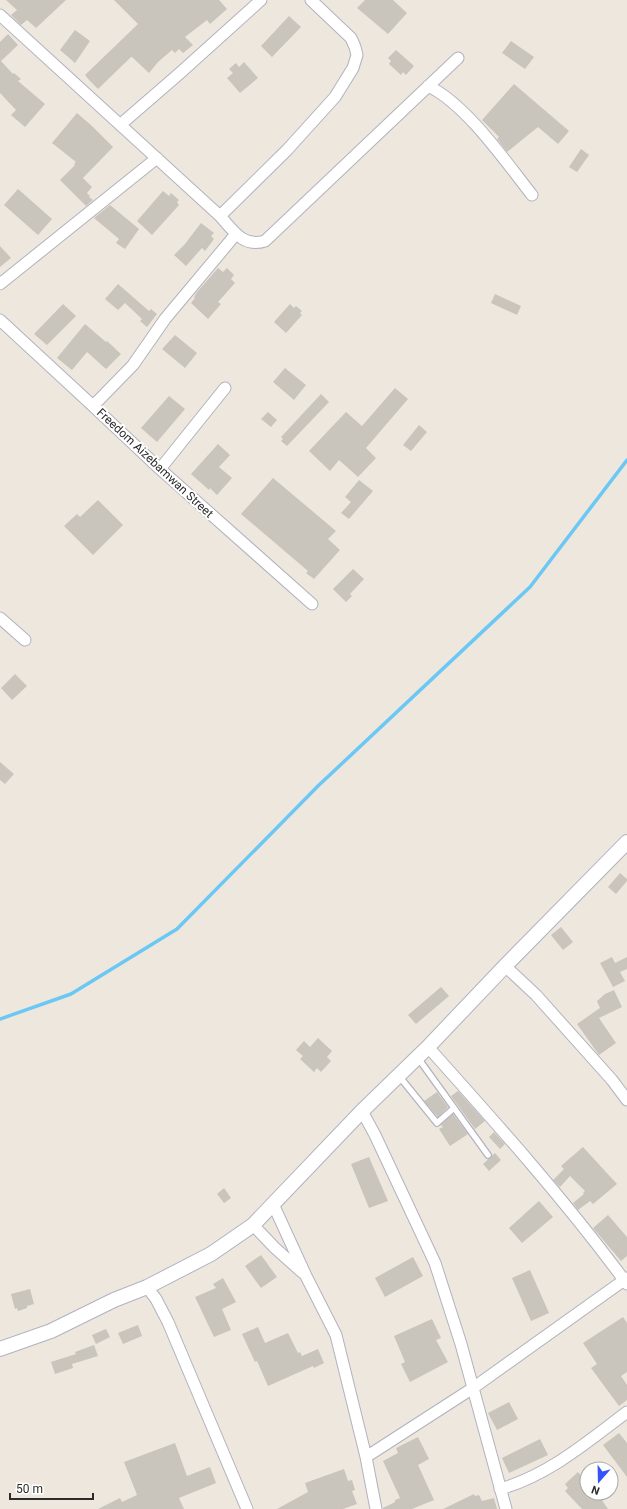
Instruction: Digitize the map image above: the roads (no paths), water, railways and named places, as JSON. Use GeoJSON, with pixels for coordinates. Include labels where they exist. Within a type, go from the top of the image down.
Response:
{"type":"FeatureCollection","features":[{"type":"Feature","properties":{"kind":"street"},"geometry":{"type":"LineString","coordinates":[[120,125],[260,0]]}},
{"type":"Feature","properties":{"kind":"street"},"geometry":{"type":"LineString","coordinates":[[220,216],[287,150],[335,98],[353,68],[356,47],[351,38],[311,0]]}},
{"type":"Feature","properties":{"kind":"street"},"geometry":{"type":"LineString","coordinates":[[0,16],[220,216],[236,234],[252,243],[265,241],[458,58]]}},
{"type":"Feature","properties":{"kind":"street"},"geometry":{"type":"LineString","coordinates":[[428,86],[435,89],[468,115],[532,195]]}},
{"type":"Feature","properties":{"kind":"street"},"geometry":{"type":"LineString","coordinates":[[0,284],[157,158]]}},
{"type":"Feature","properties":{"kind":"street"},"geometry":{"type":"LineString","coordinates":[[93,406],[133,365],[164,319],[236,234]]}},
{"type":"Feature","properties":{"kind":"street","name":"Freedom Aizebamwan Street"},"geometry":{"type":"LineString","coordinates":[[0,320],[160,469],[312,604]]}},
{"type":"Feature","properties":{"kind":"street"},"geometry":{"type":"LineString","coordinates":[[160,469],[225,388]]}},
{"type":"Feature","properties":{"kind":"street"},"geometry":{"type":"LineString","coordinates":[[0,618],[25,640]]}},
{"type":"Feature","properties":{"kind":"street"},"geometry":{"type":"LineString","coordinates":[[0,1349],[51,1331],[114,1300],[147,1286],[211,1254],[253,1225],[362,1111],[428,1047],[505,966],[626,847]]}},
{"type":"Feature","properties":{"kind":"street"},"geometry":{"type":"LineString","coordinates":[[505,966],[536,995],[612,1080],[627,1100]]}},
{"type":"Feature","properties":{"kind":"street"},"geometry":{"type":"LineString","coordinates":[[366,1457],[473,1388],[626,1281],[503,1131],[428,1047]]}},
{"type":"Feature","properties":{"kind":"street"},"geometry":{"type":"LineString","coordinates":[[362,1111],[375,1135],[435,1263],[461,1344],[506,1509]]}},
{"type":"Feature","properties":{"kind":"street"},"geometry":{"type":"LineString","coordinates":[[273,1204],[306,1276],[336,1336],[366,1457],[376,1509]]}},
{"type":"Feature","properties":{"kind":"street"},"geometry":{"type":"LineString","coordinates":[[253,1225],[280,1253],[306,1276]]}},
{"type":"Feature","properties":{"kind":"street"},"geometry":{"type":"LineString","coordinates":[[147,1286],[156,1299],[168,1322],[247,1509]]}},
{"type":"Feature","properties":{"kind":"street"},"geometry":{"type":"LineString","coordinates":[[500,1490],[520,1484],[560,1462],[627,1412]]}},
{"type":"Feature","properties":{"kind":"lane"},"geometry":{"type":"LineString","coordinates":[[417,1057],[488,1155]]}},
{"type":"Feature","properties":{"kind":"lane"},"geometry":{"type":"LineString","coordinates":[[399,1076],[436,1123],[454,1108]]}},
{"type":"Feature","properties":{"kind":"waterway"},"geometry":{"type":"LineString","coordinates":[[0,1019],[71,994],[177,929],[318,786],[530,587],[627,460]]}}]}
